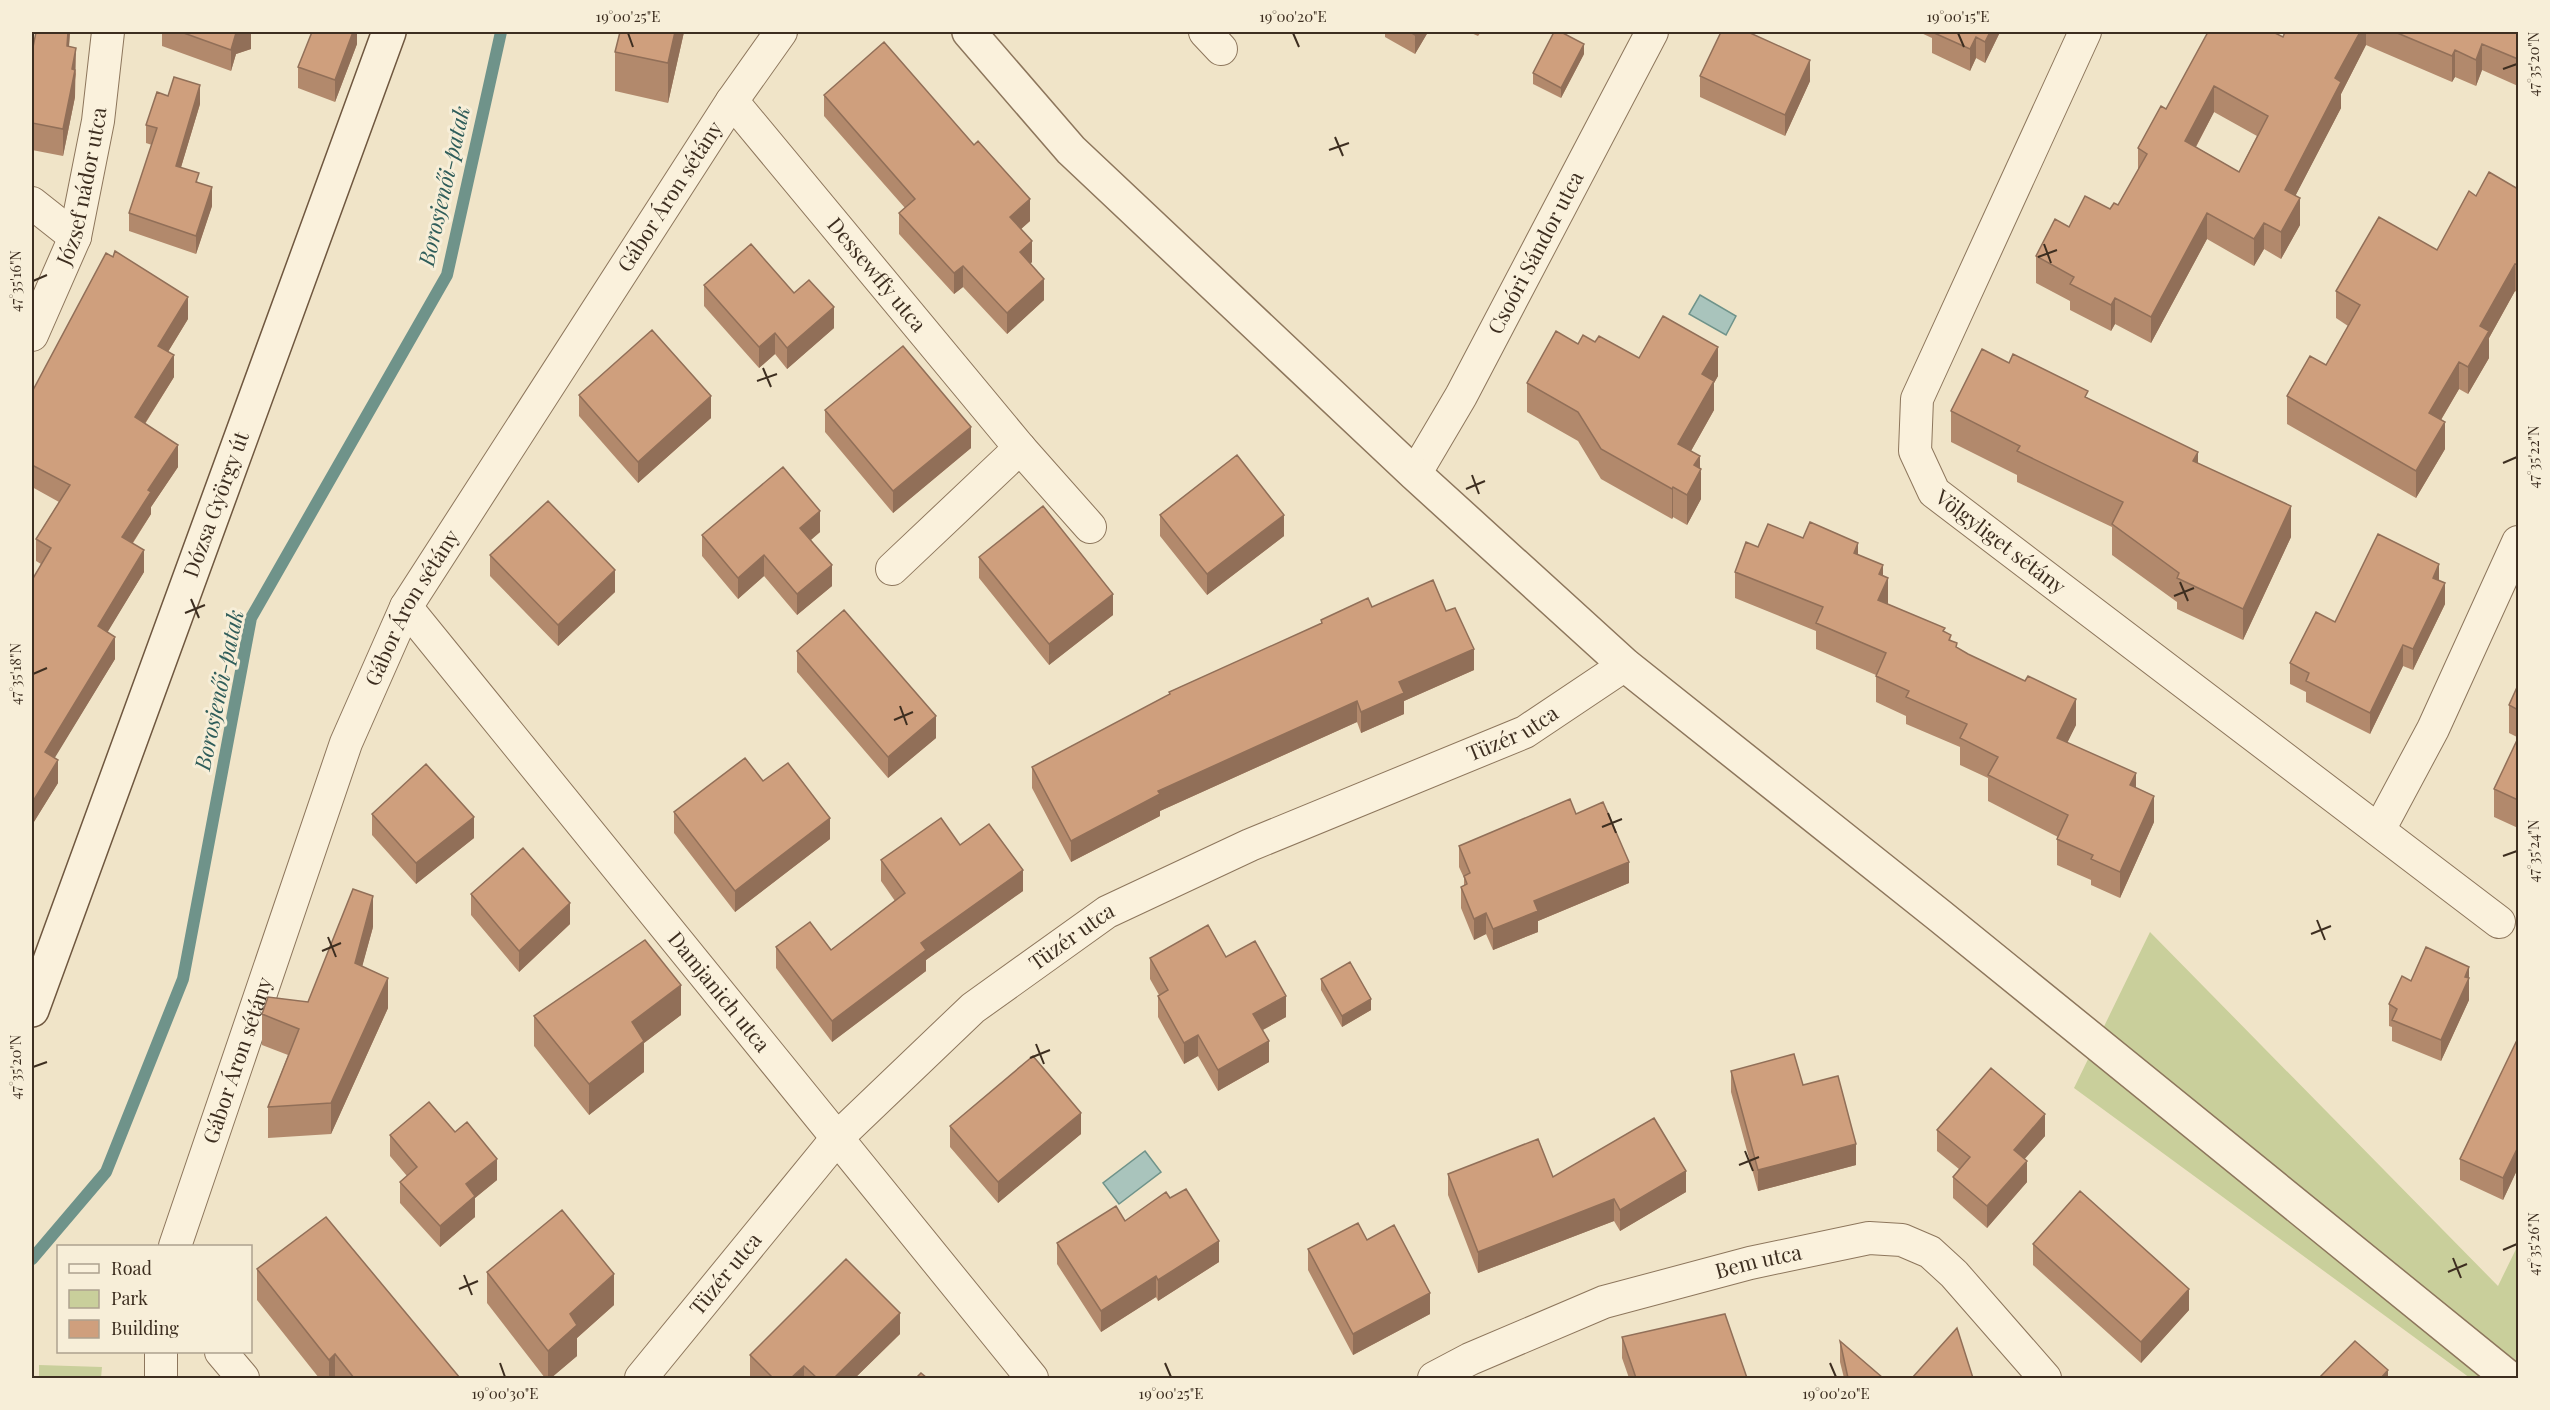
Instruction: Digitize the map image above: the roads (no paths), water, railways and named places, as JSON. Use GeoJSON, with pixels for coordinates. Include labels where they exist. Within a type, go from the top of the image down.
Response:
{"type":"FeatureCollection","features":[{"type":"Feature","properties":{"kind":"street","name":"József nádor utca"},"geometry":{"type":"LineString","coordinates":[[32,335],[75,237],[98,121],[108,32]]}},
{"type":"Feature","properties":{"kind":"street","name":"Dózsa György út"},"geometry":{"type":"LineString","coordinates":[[32,1010],[389,32]]}},
{"type":"Feature","properties":{"kind":"street","name":"Gábor Áron sétány"},"geometry":{"type":"LineString","coordinates":[[175,1245],[346,743],[406,608],[732,101],[781,32]]}},
{"type":"Feature","properties":{"kind":"street"},"geometry":{"type":"LineString","coordinates":[[969,32],[1071,150],[1415,474],[1625,664],[1950,923],[2509,1378]]}},
{"type":"Feature","properties":{"kind":"street","name":"Csoóri Sándor utca"},"geometry":{"type":"LineString","coordinates":[[1415,474],[1461,396],[1652,32]]}},
{"type":"Feature","properties":{"kind":"street","name":"Völgyliget sétány"},"geometry":{"type":"LineString","coordinates":[[2085,32],[1917,399],[1915,451],[1934,492],[2499,922]]}},
{"type":"Feature","properties":{"kind":"street","name":"Dessewffy utca"},"geometry":{"type":"LineString","coordinates":[[732,101],[1020,448],[1090,526]]}},
{"type":"Feature","properties":{"kind":"street"},"geometry":{"type":"LineString","coordinates":[[32,203],[75,237]]}},
{"type":"Feature","properties":{"kind":"street"},"geometry":{"type":"LineString","coordinates":[[892,569],[1020,448]]}},
{"type":"Feature","properties":{"kind":"street"},"geometry":{"type":"LineString","coordinates":[[2379,830],[2433,729],[2518,542]]}},
{"type":"Feature","properties":{"kind":"street","name":"Damjanich utca"},"geometry":{"type":"LineString","coordinates":[[406,608],[1032,1378]]}},
{"type":"Feature","properties":{"kind":"street","name":"Tüzér utca"},"geometry":{"type":"LineString","coordinates":[[641,1378],[838,1137],[973,1008],[1107,912],[1250,845],[1525,732],[1625,664]]}},
{"type":"Feature","properties":{"kind":"street","name":"Bem utca"},"geometry":{"type":"LineString","coordinates":[[1434,1378],[1470,1359],[1604,1302],[1750,1263],[1869,1238],[1902,1240],[1930,1252],[1954,1274],[2045,1378]]}},
{"type":"Feature","properties":{"kind":"street"},"geometry":{"type":"LineString","coordinates":[[160,1378],[161,1353]]}},
{"type":"Feature","properties":{"kind":"street"},"geometry":{"type":"LineString","coordinates":[[222,1353],[243,1378]]}},
{"type":"Feature","properties":{"kind":"water"},"geometry":{"type":"Polygon","coordinates":[[[1700,295],[1736,316],[1726,335],[1689,314],[1700,295]]]}},
{"type":"Feature","properties":{"kind":"water"},"geometry":{"type":"Polygon","coordinates":[[[1145,1151],[1161,1172],[1119,1204],[1103,1183],[1145,1151]]]}},
{"type":"Feature","properties":{"kind":"waterway","name":"Borosjenői-patak"},"geometry":{"type":"LineString","coordinates":[[32,1259],[106,1172],[183,979],[251,618],[447,275],[501,32]]}}]}
